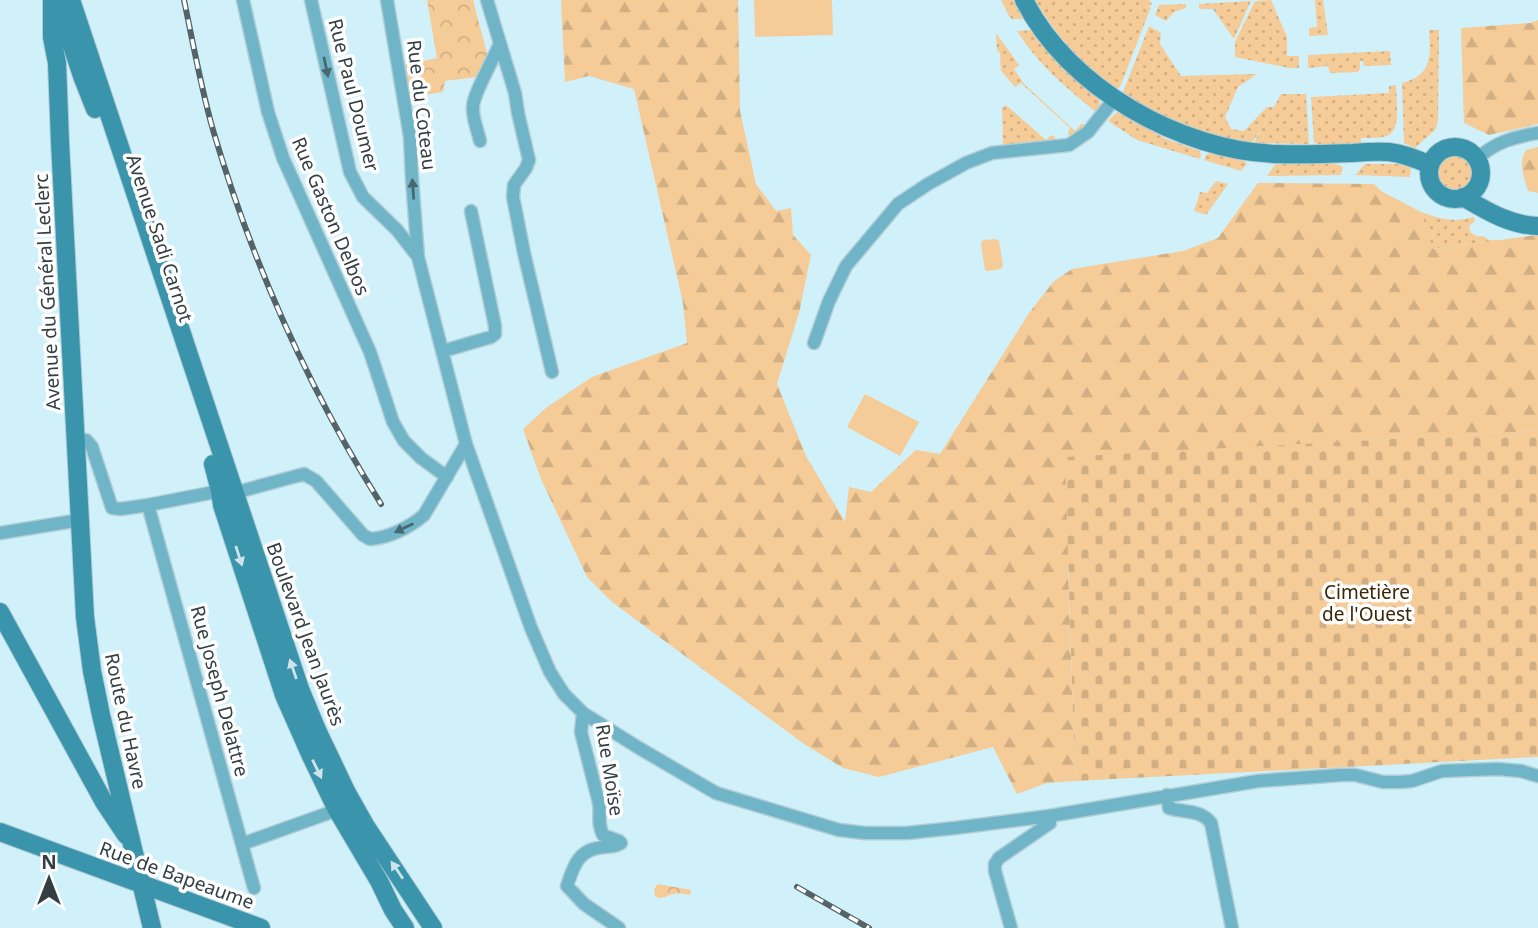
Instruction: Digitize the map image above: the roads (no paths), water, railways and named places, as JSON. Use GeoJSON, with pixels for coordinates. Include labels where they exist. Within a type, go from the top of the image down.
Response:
{"type":"FeatureCollection","features":[{"type":"Feature","properties":{"kind":"main road"},"geometry":{"type":"LineString","coordinates":[[52,0],[52,37],[64,57]]}},
{"type":"Feature","properties":{"kind":"main road"},"geometry":{"type":"LineString","coordinates":[[57,0],[68,33]]}},
{"type":"Feature","properties":{"kind":"main road"},"geometry":{"type":"LineString","coordinates":[[1024,0],[1051,42],[1079,71],[1115,98],[1169,129],[1220,146],[1249,152],[1280,155],[1391,152],[1430,165]]}},
{"type":"Feature","properties":{"kind":"main road"},"geometry":{"type":"LineString","coordinates":[[64,57],[73,7]]}},
{"type":"Feature","properties":{"kind":"main road","name":"Avenue Sadi Carnot"},"geometry":{"type":"LineString","coordinates":[[73,7],[227,492]]}},
{"type":"Feature","properties":{"kind":"main road","name":"Avenue du Général Leclerc"},"geometry":{"type":"LineString","coordinates":[[64,57],[80,520]]}},
{"type":"Feature","properties":{"kind":"main road","name":"Avenue Sadi Carnot"},"geometry":{"type":"LineString","coordinates":[[64,57],[97,115],[124,200],[227,492]]}},
{"type":"Feature","properties":{"kind":"main road"},"geometry":{"type":"LineString","coordinates":[[1450,147],[1457,147],[1468,150],[1477,159],[1480,173],[1472,192],[1457,199],[1437,192],[1429,178],[1430,165],[1437,154],[1450,147]]}},
{"type":"Feature","properties":{"kind":"main road"},"geometry":{"type":"LineString","coordinates":[[1478,183],[1504,210],[1538,226]]}},
{"type":"Feature","properties":{"kind":"main road"},"geometry":{"type":"LineString","coordinates":[[1463,197],[1502,219],[1519,225],[1538,226]]}},
{"type":"Feature","properties":{"kind":"main road","name":"Boulevard Jean Jaurès"},"geometry":{"type":"LineString","coordinates":[[227,492],[222,505],[284,695],[337,810],[405,928]]}},
{"type":"Feature","properties":{"kind":"main road","name":"Boulevard Jean Jaurès"},"geometry":{"type":"LineString","coordinates":[[227,492],[317,730],[365,825],[433,928]]}},
{"type":"Feature","properties":{"kind":"main road","name":"Route du Havre"},"geometry":{"type":"LineString","coordinates":[[80,520],[85,617],[92,671],[152,928]]}},
{"type":"Feature","properties":{"kind":"main road"},"geometry":{"type":"LineString","coordinates":[[0,612],[104,802],[132,843]]}},
{"type":"Feature","properties":{"kind":"main road","name":"Rue de Bapeaume"},"geometry":{"type":"LineString","coordinates":[[0,832],[261,928]]}},
{"type":"Feature","properties":{"kind":"street","name":"Rue Gaston Delbos"},"geometry":{"type":"LineString","coordinates":[[243,0],[268,112],[283,158],[370,352],[393,422],[404,441],[421,458],[447,477]]}},
{"type":"Feature","properties":{"kind":"street","name":"Rue Paul Doumer"},"geometry":{"type":"LineString","coordinates":[[311,0],[350,172],[363,197],[397,230],[418,257],[467,444],[545,661],[564,694],[583,713],[654,758],[716,793],[839,830],[865,833],[907,833],[1049,816],[1258,780],[1355,775],[1383,782],[1412,781],[1442,771],[1497,769],[1538,776]]}},
{"type":"Feature","properties":{"kind":"street","name":"Rue du Coteau"},"geometry":{"type":"LineString","coordinates":[[387,0],[410,137],[418,257]]}},
{"type":"Feature","properties":{"kind":"street"},"geometry":{"type":"LineString","coordinates":[[487,0],[515,93],[529,160],[514,185],[513,197],[552,372]]}},
{"type":"Feature","properties":{"kind":"street"},"geometry":{"type":"LineString","coordinates":[[480,141],[473,107],[500,43]]}},
{"type":"Feature","properties":{"kind":"street"},"geometry":{"type":"LineString","coordinates":[[814,343],[828,301],[846,266],[898,204],[966,163],[992,153],[1069,145],[1088,132],[1115,98]]}},
{"type":"Feature","properties":{"kind":"street"},"geometry":{"type":"LineString","coordinates":[[1477,159],[1500,142],[1538,133]]}},
{"type":"Feature","properties":{"kind":"street"},"geometry":{"type":"LineString","coordinates":[[443,351],[495,334],[471,211]]}},
{"type":"Feature","properties":{"kind":"street"},"geometry":{"type":"LineString","coordinates":[[397,230],[406,230],[415,225]]}},
{"type":"Feature","properties":{"kind":"street"},"geometry":{"type":"LineString","coordinates":[[76,440],[86,440],[92,447],[112,508],[121,509],[227,492],[304,474],[316,481],[363,535],[370,539],[394,533],[416,522],[424,514],[467,444]]}},
{"type":"Feature","properties":{"kind":"street","name":"Rue Joseph Delattre"},"geometry":{"type":"LineString","coordinates":[[148,505],[254,888]]}},
{"type":"Feature","properties":{"kind":"street"},"geometry":{"type":"LineString","coordinates":[[0,533],[80,520]]}},
{"type":"Feature","properties":{"kind":"street","name":"Rue Moïse"},"geometry":{"type":"LineString","coordinates":[[583,713],[581,732],[599,803],[599,826],[603,835],[621,844],[593,848],[583,854],[577,860],[567,886],[584,904],[619,928]]}},
{"type":"Feature","properties":{"kind":"street"},"geometry":{"type":"LineString","coordinates":[[1167,795],[1169,808],[1196,812],[1211,823],[1232,928]]}},
{"type":"Feature","properties":{"kind":"street"},"geometry":{"type":"LineString","coordinates":[[242,844],[337,810]]}},
{"type":"Feature","properties":{"kind":"street"},"geometry":{"type":"LineString","coordinates":[[1011,928],[995,864],[999,858],[1050,823],[1049,816]]}},
{"type":"Feature","properties":{"kind":"railway"},"geometry":{"type":"LineString","coordinates":[[184,0],[213,130],[245,228],[306,369],[329,415],[381,504]]}},
{"type":"Feature","properties":{"kind":"railway"},"geometry":{"type":"LineString","coordinates":[[797,887],[869,928]]}},
{"type":"Feature","properties":{"kind":"park label","name":"Cimetière de l'Ouest"},"geometry":{"type":"Point","coordinates":[1367,603]}}]}
